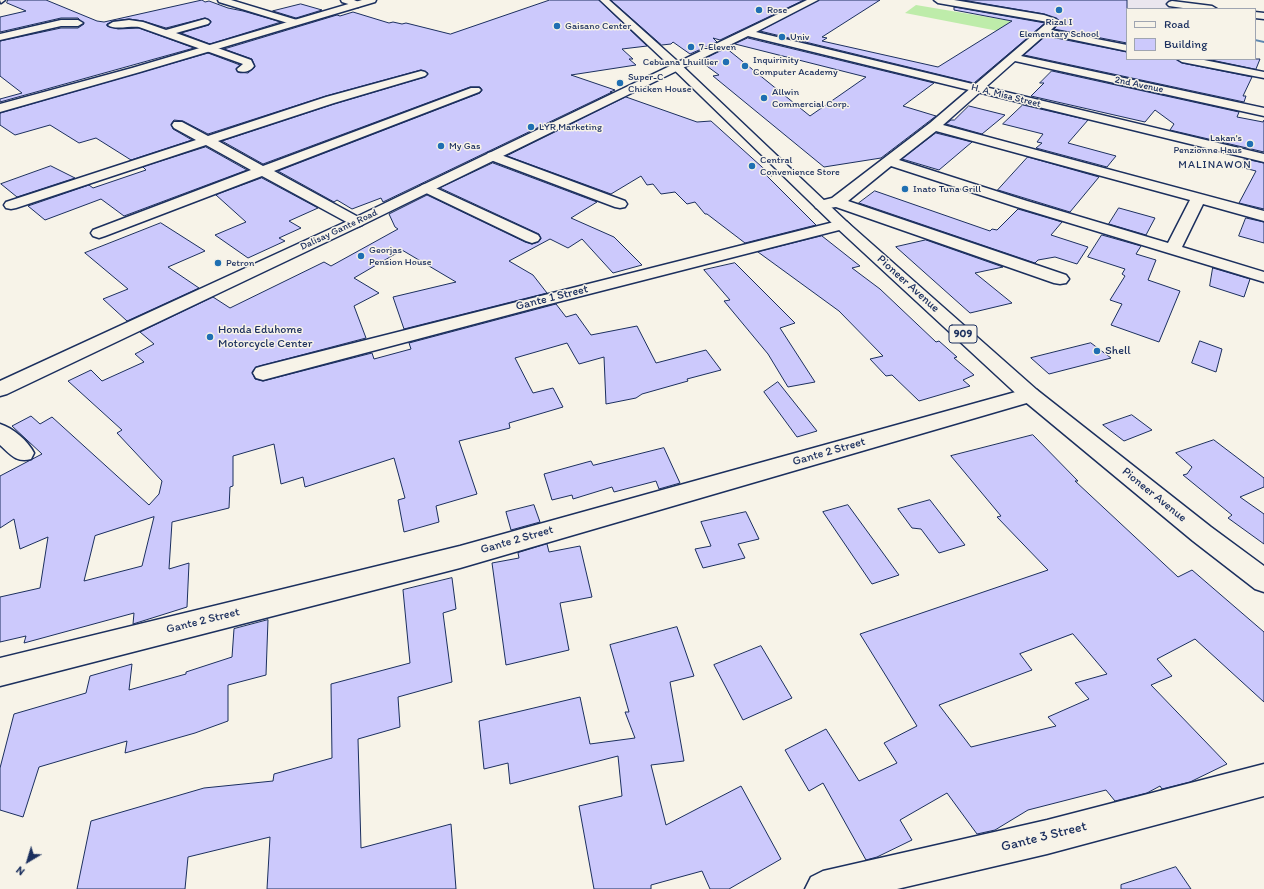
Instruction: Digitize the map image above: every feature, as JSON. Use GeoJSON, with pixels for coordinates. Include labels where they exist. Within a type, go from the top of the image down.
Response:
{"type":"FeatureCollection","features":[{"type":"Feature","properties":{"kind":"main road"},"geometry":{"type":"LineString","coordinates":[[222,0],[294,22]]}},
{"type":"Feature","properties":{"kind":"main road"},"geometry":{"type":"LineString","coordinates":[[345,0],[358,4]]}},
{"type":"Feature","properties":{"kind":"main road"},"geometry":{"type":"LineString","coordinates":[[0,108],[372,0]]}},
{"type":"Feature","properties":{"kind":"main road","name":"Pioneer Avenue"},"geometry":{"type":"LineString","coordinates":[[604,0],[677,68],[829,204],[842,225],[1030,395],[1202,534],[1264,581]]}},
{"type":"Feature","properties":{"kind":"main road","name":"Dalisay Gante Road"},"geometry":{"type":"LineString","coordinates":[[0,389],[357,222],[677,68],[814,0]]}},
{"type":"Feature","properties":{"kind":"main road"},"geometry":{"type":"LineString","coordinates":[[829,204],[889,161],[934,126],[1014,58],[1053,21],[938,0]]}},
{"type":"Feature","properties":{"kind":"main road"},"geometry":{"type":"LineString","coordinates":[[1173,4],[1204,8]]}},
{"type":"Feature","properties":{"kind":"main road"},"geometry":{"type":"LineString","coordinates":[[174,20],[192,26]]}},
{"type":"Feature","properties":{"kind":"main road"},"geometry":{"type":"LineString","coordinates":[[166,33],[205,22]]}},
{"type":"Feature","properties":{"kind":"main road"},"geometry":{"type":"LineString","coordinates":[[0,37],[61,23],[78,23]]}},
{"type":"Feature","properties":{"kind":"main road"},"geometry":{"type":"LineString","coordinates":[[113,25],[134,23],[210,48],[247,62],[249,66],[242,70]]}},
{"type":"Feature","properties":{"kind":"main road"},"geometry":{"type":"LineString","coordinates":[[1044,31],[1126,48]]}},
{"type":"Feature","properties":{"kind":"main road","name":"H. A. Misa Street"},"geometry":{"type":"LineString","coordinates":[[747,33],[1264,158]]}},
{"type":"Feature","properties":{"kind":"main road","name":"2nd Avenue"},"geometry":{"type":"LineString","coordinates":[[1014,58],[1264,112]]}},
{"type":"Feature","properties":{"kind":"main road"},"geometry":{"type":"LineString","coordinates":[[1187,60],[1264,75]]}},
{"type":"Feature","properties":{"kind":"main road"},"geometry":{"type":"LineString","coordinates":[[11,205],[337,98],[421,74]]}},
{"type":"Feature","properties":{"kind":"main road"},"geometry":{"type":"LineString","coordinates":[[99,234],[475,90]]}},
{"type":"Feature","properties":{"kind":"main road"},"geometry":{"type":"LineString","coordinates":[[178,125],[357,222]]}},
{"type":"Feature","properties":{"kind":"main road"},"geometry":{"type":"LineString","coordinates":[[934,126],[1264,216]]}},
{"type":"Feature","properties":{"kind":"main road"},"geometry":{"type":"LineString","coordinates":[[493,156],[620,204]]}},
{"type":"Feature","properties":{"kind":"main road"},"geometry":{"type":"LineString","coordinates":[[889,161],[1022,204],[1264,277]]}},
{"type":"Feature","properties":{"kind":"main road"},"geometry":{"type":"LineString","coordinates":[[426,188],[532,238]]}},
{"type":"Feature","properties":{"kind":"main road"},"geometry":{"type":"LineString","coordinates":[[1173,249],[1199,198]]}},
{"type":"Feature","properties":{"kind":"main road"},"geometry":{"type":"LineString","coordinates":[[829,204],[1060,280]]}},
{"type":"Feature","properties":{"kind":"main road","name":"Gante 1 Street"},"geometry":{"type":"LineString","coordinates":[[263,373],[842,225]]}},
{"type":"Feature","properties":{"kind":"main road","name":"Gante 2 Street"},"geometry":{"type":"LineString","coordinates":[[0,672],[460,557],[1030,395]]}},
{"type":"Feature","properties":{"kind":"main road"},"geometry":{"type":"LineString","coordinates":[[0,432],[24,453]]}},
{"type":"Feature","properties":{"kind":"main road","name":"Gante 3 Street"},"geometry":{"type":"LineString","coordinates":[[823,889],[1047,837],[1264,780]]}},
{"type":"Feature","properties":{"kind":"shaded area"},"geometry":{"type":"Polygon","coordinates":[[[971,0],[1169,0],[1170,8],[1126,9],[971,0]]]}},
{"type":"Feature","properties":{"kind":"green space"},"geometry":{"type":"Polygon","coordinates":[[[916,5],[1011,21],[1005,26],[1024,36],[905,13],[916,5]]]}},
{"type":"Feature","properties":{"kind":"building"},"geometry":{"type":"Polygon","coordinates":[[[8,0],[46,0],[97,21],[104,22],[202,0],[281,22],[210,44],[181,33],[209,25],[211,21],[205,18],[166,28],[143,21],[129,19],[113,21],[107,24],[107,26],[118,29],[139,28],[194,48],[0,102],[0,99],[22,93],[0,76],[0,41],[61,28],[78,28],[84,24],[78,18],[61,18],[0,32],[0,17],[26,11],[7,3],[8,0]]]}},
{"type":"Feature","properties":{"kind":"building"},"geometry":{"type":"Polygon","coordinates":[[[550,0],[599,0],[647,46],[622,49],[633,59],[629,59],[636,65],[571,75],[615,90],[383,202],[381,198],[352,209],[337,200],[334,202],[278,171],[480,93],[482,90],[480,87],[470,87],[263,164],[222,141],[334,104],[425,77],[428,73],[421,70],[326,96],[208,134],[183,121],[174,120],[171,124],[173,129],[192,140],[131,160],[96,138],[79,143],[50,125],[15,135],[0,125],[0,113],[208,53],[240,65],[236,69],[238,72],[248,73],[255,67],[252,59],[224,49],[337,15],[340,16],[353,12],[389,23],[406,23],[450,34],[550,0]]]}},
{"type":"Feature","properties":{"kind":"building"},"geometry":{"type":"Polygon","coordinates":[[[611,0],[804,0],[720,40],[713,38],[717,42],[690,54],[673,42],[671,44],[662,45],[611,0]]]}},
{"type":"Feature","properties":{"kind":"building"},"geometry":{"type":"Polygon","coordinates":[[[819,0],[880,0],[822,37],[827,38],[822,41],[938,67],[1012,21],[954,10],[954,7],[1045,23],[974,83],[760,31],[819,0]]]}},
{"type":"Feature","properties":{"kind":"building"},"geometry":{"type":"Polygon","coordinates":[[[963,0],[1127,0],[1126,43],[1054,29],[1059,20],[1044,14],[963,0]]]}},
{"type":"Feature","properties":{"kind":"building"},"geometry":{"type":"Polygon","coordinates":[[[301,4],[322,10],[296,18],[273,11],[301,4]]]}},
{"type":"Feature","properties":{"kind":"building"},"geometry":{"type":"Polygon","coordinates":[[[1046,36],[1126,52],[1126,60],[1178,60],[1182,63],[1252,77],[1243,96],[1246,96],[1244,102],[1024,55],[1046,36]]]}},
{"type":"Feature","properties":{"kind":"building"},"geometry":{"type":"Polygon","coordinates":[[[748,38],[934,83],[903,106],[936,116],[881,158],[824,167],[713,76],[719,75],[700,61],[726,48],[810,116],[866,77],[735,44],[748,38]]]}},
{"type":"Feature","properties":{"kind":"building"},"geometry":{"type":"Polygon","coordinates":[[[1260,59],[1256,69],[1212,60],[1260,59]]]}},
{"type":"Feature","properties":{"kind":"building"},"geometry":{"type":"Polygon","coordinates":[[[1052,71],[1239,112],[1237,117],[1263,122],[1264,120],[1264,152],[1170,130],[1174,124],[1155,110],[1145,122],[1031,96],[1044,83],[1040,83],[1052,71]]]}},
{"type":"Feature","properties":{"kind":"building"},"geometry":{"type":"Polygon","coordinates":[[[626,97],[697,122],[711,121],[772,176],[765,174],[816,225],[745,243],[705,214],[695,202],[687,204],[675,192],[661,194],[653,184],[647,185],[641,176],[611,194],[507,156],[626,97]]]}},
{"type":"Feature","properties":{"kind":"building"},"geometry":{"type":"Polygon","coordinates":[[[1023,105],[1088,120],[1068,143],[1116,156],[1107,167],[1036,148],[1042,143],[1037,142],[1043,134],[1003,124],[1023,105]]]}},
{"type":"Feature","properties":{"kind":"building"},"geometry":{"type":"Polygon","coordinates":[[[969,106],[1005,115],[982,134],[946,124],[951,120],[954,120],[969,106]]]}},
{"type":"Feature","properties":{"kind":"building"},"geometry":{"type":"Polygon","coordinates":[[[936,133],[972,142],[939,170],[902,159],[936,133]]]}},
{"type":"Feature","properties":{"kind":"building"},"geometry":{"type":"Polygon","coordinates":[[[206,147],[247,170],[124,216],[101,199],[45,220],[28,206],[89,185],[93,188],[146,170],[143,167],[206,147]]]}},
{"type":"Feature","properties":{"kind":"building"},"geometry":{"type":"Polygon","coordinates":[[[1028,157],[1099,177],[1070,212],[998,190],[1028,157]]]}},
{"type":"Feature","properties":{"kind":"building"},"geometry":{"type":"Polygon","coordinates":[[[1245,159],[1264,163],[1264,209],[1239,203],[1256,171],[1240,167],[1245,159]]]}},
{"type":"Feature","properties":{"kind":"building"},"geometry":{"type":"Polygon","coordinates":[[[493,163],[597,202],[571,218],[614,237],[642,265],[613,273],[582,239],[568,248],[550,239],[509,261],[533,275],[547,293],[404,329],[393,297],[456,282],[402,250],[354,278],[379,293],[354,306],[366,338],[256,367],[252,372],[255,379],[263,381],[372,353],[374,359],[411,349],[409,343],[556,304],[566,317],[576,314],[591,335],[637,326],[656,363],[706,350],[721,370],[687,379],[688,381],[642,394],[636,398],[606,404],[604,357],[579,364],[567,343],[515,358],[533,393],[553,388],[563,407],[509,423],[510,428],[459,441],[477,494],[436,506],[439,522],[404,532],[398,500],[405,498],[394,458],[305,487],[303,477],[281,484],[274,444],[233,456],[233,486],[230,487],[229,508],[172,522],[169,569],[189,563],[187,607],[133,624],[134,613],[24,643],[26,636],[0,642],[0,597],[40,588],[48,537],[20,549],[14,519],[0,528],[0,476],[42,454],[12,426],[31,416],[40,424],[52,417],[149,505],[159,494],[162,481],[117,433],[122,430],[68,381],[91,370],[102,381],[144,362],[135,354],[154,344],[140,332],[213,297],[230,308],[324,262],[331,266],[398,229],[395,227],[389,214],[427,195],[525,242],[532,244],[541,239],[539,234],[440,188],[493,163]],[[154,517],[95,536],[84,581],[142,566],[154,517]]]}},
{"type":"Feature","properties":{"kind":"building"},"geometry":{"type":"Polygon","coordinates":[[[51,166],[75,178],[17,197],[1,184],[51,166]]]}},
{"type":"Feature","properties":{"kind":"building"},"geometry":{"type":"Polygon","coordinates":[[[262,178],[318,208],[289,221],[301,228],[279,238],[285,241],[248,258],[215,235],[246,222],[216,195],[262,178]]]}},
{"type":"Feature","properties":{"kind":"building"},"geometry":{"type":"Polygon","coordinates":[[[875,191],[990,231],[992,229],[997,230],[1018,209],[1062,222],[1051,235],[1088,247],[1077,264],[1055,257],[1038,260],[1035,263],[859,203],[875,191]]]}},
{"type":"Feature","properties":{"kind":"building"},"geometry":{"type":"Polygon","coordinates":[[[1119,208],[1155,218],[1146,235],[1109,224],[1119,208]]]}},
{"type":"Feature","properties":{"kind":"building"},"geometry":{"type":"Polygon","coordinates":[[[1246,218],[1264,222],[1264,243],[1239,236],[1246,218]]]}},
{"type":"Feature","properties":{"kind":"building"},"geometry":{"type":"Polygon","coordinates":[[[161,223],[205,251],[168,267],[199,288],[127,321],[103,299],[128,289],[85,253],[161,223]]]}},
{"type":"Feature","properties":{"kind":"building"},"geometry":{"type":"Polygon","coordinates":[[[1102,235],[1141,246],[1136,254],[1156,260],[1148,280],[1180,291],[1159,342],[1111,325],[1122,304],[1110,300],[1125,276],[1122,274],[1125,269],[1088,257],[1102,235]]]}},
{"type":"Feature","properties":{"kind":"building"},"geometry":{"type":"Polygon","coordinates":[[[822,236],[860,266],[852,268],[880,289],[936,342],[939,341],[957,357],[954,358],[974,375],[963,380],[970,386],[919,401],[892,375],[886,376],[870,359],[883,356],[839,311],[758,252],[822,236]]]}},
{"type":"Feature","properties":{"kind":"building"},"geometry":{"type":"Polygon","coordinates":[[[926,240],[1003,267],[975,273],[1012,303],[970,313],[896,247],[926,240]]]}},
{"type":"Feature","properties":{"kind":"building"},"geometry":{"type":"Polygon","coordinates":[[[735,263],[795,323],[780,328],[815,382],[788,387],[768,354],[724,301],[730,300],[704,270],[735,263]]]}},
{"type":"Feature","properties":{"kind":"building"},"geometry":{"type":"Polygon","coordinates":[[[1213,268],[1250,279],[1244,297],[1210,286],[1213,268]]]}},
{"type":"Feature","properties":{"kind":"building"},"geometry":{"type":"Polygon","coordinates":[[[1200,341],[1222,349],[1216,372],[1192,363],[1200,341]]]}},
{"type":"Feature","properties":{"kind":"building"},"geometry":{"type":"Polygon","coordinates":[[[1091,343],[1111,358],[1049,374],[1031,358],[1091,343]]]}},
{"type":"Feature","properties":{"kind":"building"},"geometry":{"type":"Polygon","coordinates":[[[778,382],[817,431],[797,437],[764,392],[778,382]]]}},
{"type":"Feature","properties":{"kind":"building"},"geometry":{"type":"Polygon","coordinates":[[[1132,415],[1152,430],[1124,441],[1103,425],[1132,415]]]}},
{"type":"Feature","properties":{"kind":"building"},"geometry":{"type":"Polygon","coordinates":[[[1033,435],[1078,481],[1075,481],[1178,577],[1192,570],[1264,632],[1264,702],[1195,639],[1157,659],[1172,676],[1151,685],[1227,764],[1190,782],[1162,789],[1160,786],[1147,793],[1115,801],[1106,790],[1028,810],[995,830],[977,834],[947,793],[900,820],[912,840],[877,857],[866,860],[823,783],[809,791],[785,750],[826,729],[859,781],[897,763],[884,743],[917,726],[860,634],[1048,570],[997,517],[1001,516],[951,456],[1033,435]],[[1073,634],[1020,654],[1032,670],[939,705],[971,747],[1056,726],[1048,717],[1089,699],[1075,683],[1107,674],[1073,634]]]}},
{"type":"Feature","properties":{"kind":"building"},"geometry":{"type":"Polygon","coordinates":[[[1214,440],[1264,478],[1264,487],[1240,497],[1264,514],[1264,544],[1228,518],[1232,515],[1183,475],[1187,474],[1192,467],[1176,453],[1214,440]]]}},
{"type":"Feature","properties":{"kind":"building"},"geometry":{"type":"Polygon","coordinates":[[[664,448],[680,483],[659,489],[656,481],[614,492],[612,487],[573,499],[572,495],[552,500],[544,474],[591,461],[593,465],[664,448]]]}},
{"type":"Feature","properties":{"kind":"building"},"geometry":{"type":"Polygon","coordinates":[[[930,500],[965,545],[939,553],[921,529],[912,528],[898,509],[930,500]]]}},
{"type":"Feature","properties":{"kind":"building"},"geometry":{"type":"Polygon","coordinates":[[[534,505],[540,522],[511,530],[506,512],[534,505]]]}},
{"type":"Feature","properties":{"kind":"building"},"geometry":{"type":"Polygon","coordinates":[[[848,505],[899,575],[872,584],[823,512],[848,505]]]}},
{"type":"Feature","properties":{"kind":"building"},"geometry":{"type":"Polygon","coordinates":[[[746,512],[759,539],[738,544],[745,558],[703,568],[695,549],[711,546],[701,522],[746,512]]]}},
{"type":"Feature","properties":{"kind":"building"},"geometry":{"type":"Polygon","coordinates":[[[547,544],[549,552],[580,546],[592,597],[560,603],[569,650],[506,665],[492,563],[519,558],[518,553],[547,544]]]}},
{"type":"Feature","properties":{"kind":"building"},"geometry":{"type":"Polygon","coordinates":[[[452,578],[456,609],[443,613],[452,682],[398,697],[400,727],[358,739],[361,848],[451,824],[456,889],[267,889],[270,837],[188,857],[185,889],[77,889],[91,821],[204,788],[273,781],[274,774],[332,758],[331,684],[410,663],[403,590],[452,578]]]}},
{"type":"Feature","properties":{"kind":"building"},"geometry":{"type":"Polygon","coordinates":[[[268,620],[266,675],[228,685],[228,721],[195,733],[125,753],[127,741],[39,767],[23,817],[0,810],[0,768],[14,714],[86,693],[90,676],[132,664],[129,690],[186,674],[186,672],[232,657],[234,629],[268,620]]]}},
{"type":"Feature","properties":{"kind":"building"},"geometry":{"type":"Polygon","coordinates":[[[677,627],[694,676],[670,682],[684,761],[651,765],[666,825],[741,786],[781,859],[729,889],[710,889],[702,871],[651,885],[651,889],[594,889],[579,806],[622,796],[618,756],[510,784],[508,763],[484,769],[479,721],[580,697],[590,744],[635,738],[625,712],[629,712],[610,645],[677,627]]]}},
{"type":"Feature","properties":{"kind":"building"},"geometry":{"type":"Polygon","coordinates":[[[761,646],[792,698],[743,720],[714,665],[761,646]]]}},
{"type":"Feature","properties":{"kind":"building"},"geometry":{"type":"Polygon","coordinates":[[[1176,867],[1191,889],[1121,889],[1121,885],[1176,867]]]}},
{"type":"Feature","properties":{"kind":"waterway"},"geometry":{"type":"LineString","coordinates":[[1256,40],[1264,42]]}},
{"type":"Feature","properties":{"kind":"place","name":"Rose"},"geometry":{"type":"Point","coordinates":[759,10]}},
{"type":"Feature","properties":{"kind":"place","name":"Rizal I Elementary School"},"geometry":{"type":"Point","coordinates":[1059,10]}},
{"type":"Feature","properties":{"kind":"place","name":"Gaisano Center"},"geometry":{"type":"Point","coordinates":[557,26]}},
{"type":"Feature","properties":{"kind":"place","name":"Univ"},"geometry":{"type":"Point","coordinates":[782,37]}},
{"type":"Feature","properties":{"kind":"place","name":"7-Eleven"},"geometry":{"type":"Point","coordinates":[691,47]}},
{"type":"Feature","properties":{"kind":"place","name":"Cebuana Lhuillier"},"geometry":{"type":"Point","coordinates":[726,62]}},
{"type":"Feature","properties":{"kind":"place","name":"Inquirinity Computer Academy"},"geometry":{"type":"Point","coordinates":[745,66]}},
{"type":"Feature","properties":{"kind":"place","name":"Super-C Chicken House"},"geometry":{"type":"Point","coordinates":[620,83]}},
{"type":"Feature","properties":{"kind":"place","name":"Allwin Commercial Corp."},"geometry":{"type":"Point","coordinates":[764,98]}},
{"type":"Feature","properties":{"kind":"place","name":"LYR Marketing"},"geometry":{"type":"Point","coordinates":[531,127]}},
{"type":"Feature","properties":{"kind":"place","name":"Lakan's Penzionne Haus"},"geometry":{"type":"Point","coordinates":[1250,144]}},
{"type":"Feature","properties":{"kind":"place","name":"My Gas"},"geometry":{"type":"Point","coordinates":[441,146]}},
{"type":"Feature","properties":{"kind":"place","name":"Central Convenience Store"},"geometry":{"type":"Point","coordinates":[752,166]}},
{"type":"Feature","properties":{"kind":"place","name":"Inato Tuna Grill"},"geometry":{"type":"Point","coordinates":[905,189]}},
{"type":"Feature","properties":{"kind":"place","name":"Georjas Pension House"},"geometry":{"type":"Point","coordinates":[361,256]}},
{"type":"Feature","properties":{"kind":"place","name":"Petron"},"geometry":{"type":"Point","coordinates":[218,263]}},
{"type":"Feature","properties":{"kind":"place","name":"Honda Eduhome Motorcycle Center"},"geometry":{"type":"Point","coordinates":[210,337]}},
{"type":"Feature","properties":{"kind":"place","name":"Shell"},"geometry":{"type":"Point","coordinates":[1097,351]}},
{"type":"Feature","properties":{"kind":"district","name":"MALINAWON"},"geometry":{"type":"Point","coordinates":[1215,165]}}]}
